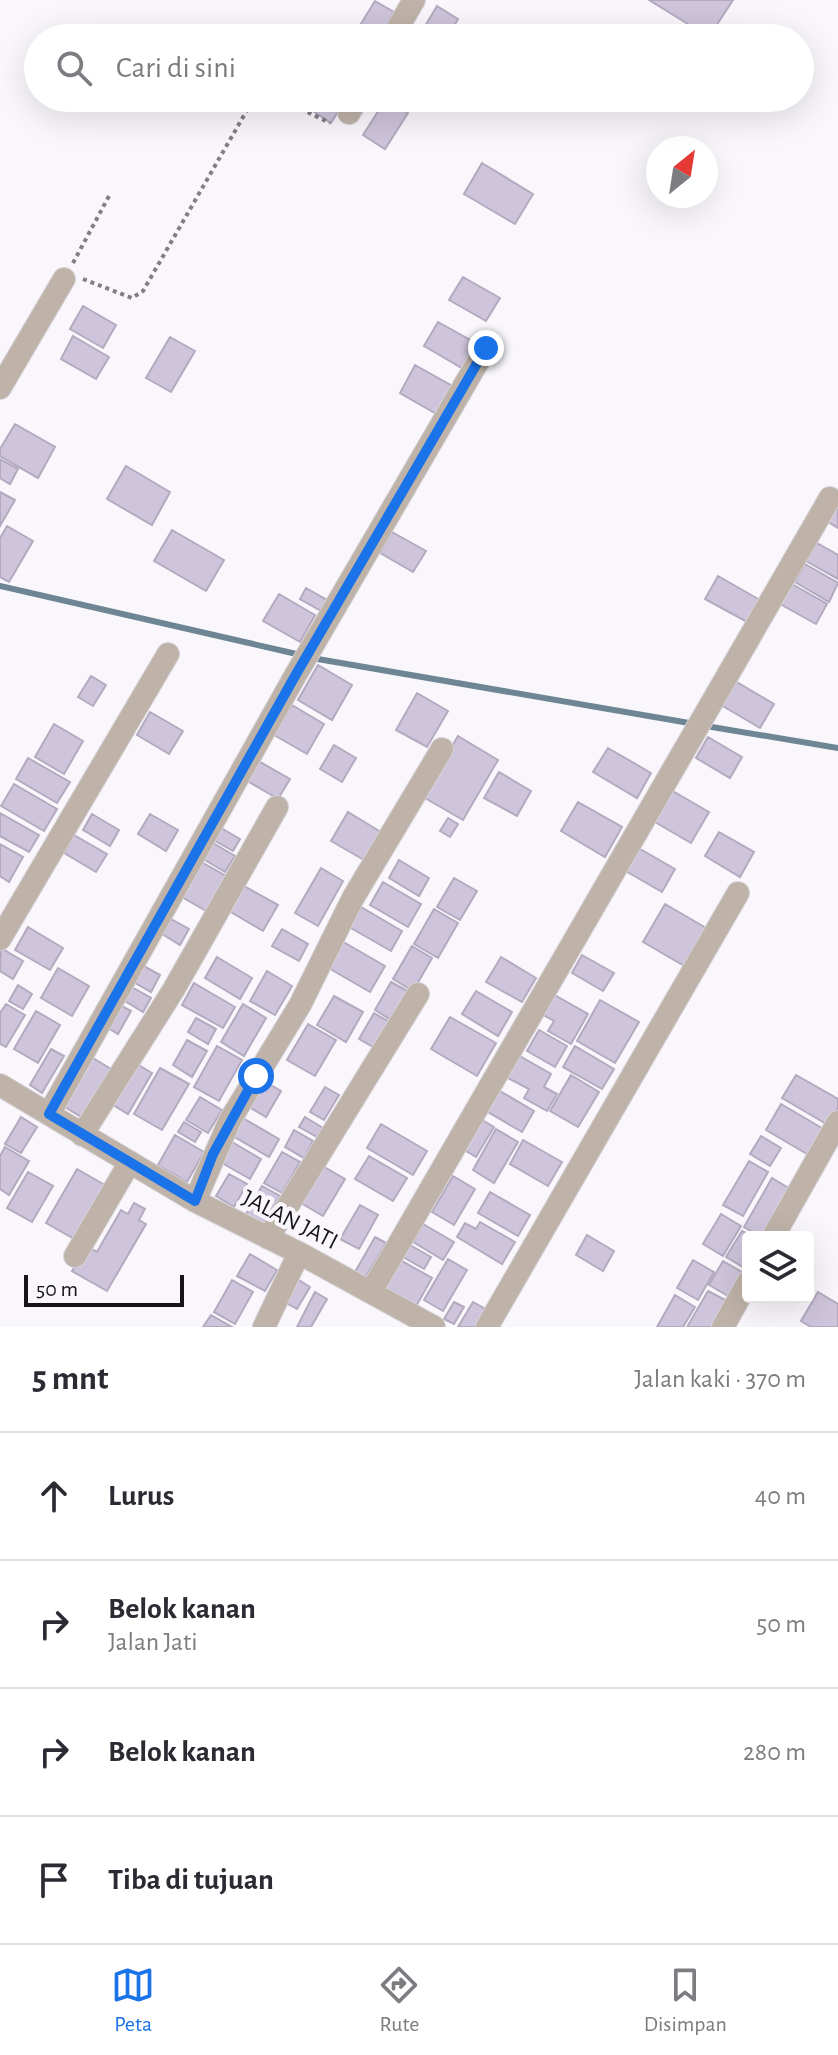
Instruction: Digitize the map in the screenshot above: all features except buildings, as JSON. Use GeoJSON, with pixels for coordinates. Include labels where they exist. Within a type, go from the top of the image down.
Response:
{"type":"FeatureCollection","features":[{"type":"Feature","properties":{"kind":"street"},"geometry":{"type":"LineString","coordinates":[[400,24],[414,0]]}},
{"type":"Feature","properties":{"kind":"street"},"geometry":{"type":"LineString","coordinates":[[0,388],[64,279]]}},
{"type":"Feature","properties":{"kind":"street"},"geometry":{"type":"LineString","coordinates":[[49,1114],[295,676],[486,348]]}},
{"type":"Feature","properties":{"kind":"street"},"geometry":{"type":"LineString","coordinates":[[371,1292],[830,498]]}},
{"type":"Feature","properties":{"kind":"street"},"geometry":{"type":"LineString","coordinates":[[0,939],[168,654]]}},
{"type":"Feature","properties":{"kind":"street"},"geometry":{"type":"LineString","coordinates":[[195,1201],[230,1120],[300,1005],[353,898],[442,749]]}},
{"type":"Feature","properties":{"kind":"street"},"geometry":{"type":"LineString","coordinates":[[82,1135],[174,989],[277,807]]}},
{"type":"Feature","properties":{"kind":"street"},"geometry":{"type":"LineString","coordinates":[[487,1327],[738,893]]}},
{"type":"Feature","properties":{"kind":"street"},"geometry":{"type":"LineString","coordinates":[[268,1238],[418,994]]}},
{"type":"Feature","properties":{"kind":"street","name":"JALAN JATI"},"geometry":{"type":"LineString","coordinates":[[0,1085],[195,1201],[299,1253],[434,1327]]}},
{"type":"Feature","properties":{"kind":"street"},"geometry":{"type":"LineString","coordinates":[[776,1231],[838,1122]]}},
{"type":"Feature","properties":{"kind":"street"},"geometry":{"type":"LineString","coordinates":[[75,1256],[130,1162]]}},
{"type":"Feature","properties":{"kind":"street"},"geometry":{"type":"LineString","coordinates":[[264,1327],[299,1253]]}},
{"type":"Feature","properties":{"kind":"street"},"geometry":{"type":"LineString","coordinates":[[723,1327],[742,1293]]}},
{"type":"Feature","properties":{"kind":"path"},"geometry":{"type":"LineString","coordinates":[[64,279],[80,278],[132,298],[139,295],[246,112]]}},
{"type":"Feature","properties":{"kind":"path"},"geometry":{"type":"LineString","coordinates":[[305,112],[327,124],[337,122],[348,112]]}},
{"type":"Feature","properties":{"kind":"path"},"geometry":{"type":"LineString","coordinates":[[64,279],[109,196]]}},
{"type":"Feature","properties":{"kind":"waterway"},"geometry":{"type":"LineString","coordinates":[[0,586],[301,655]]}},
{"type":"Feature","properties":{"kind":"waterway"},"geometry":{"type":"LineString","coordinates":[[312,658],[695,724]]}},
{"type":"Feature","properties":{"kind":"waterway"},"geometry":{"type":"LineString","coordinates":[[706,726],[838,748]]}},
{"type":"Feature","properties":{"kind":"route"},"geometry":{"type":"LineString","coordinates":[[256,1076],[213,1154],[195,1201],[49,1114],[295,676],[486,348]]}}]}
